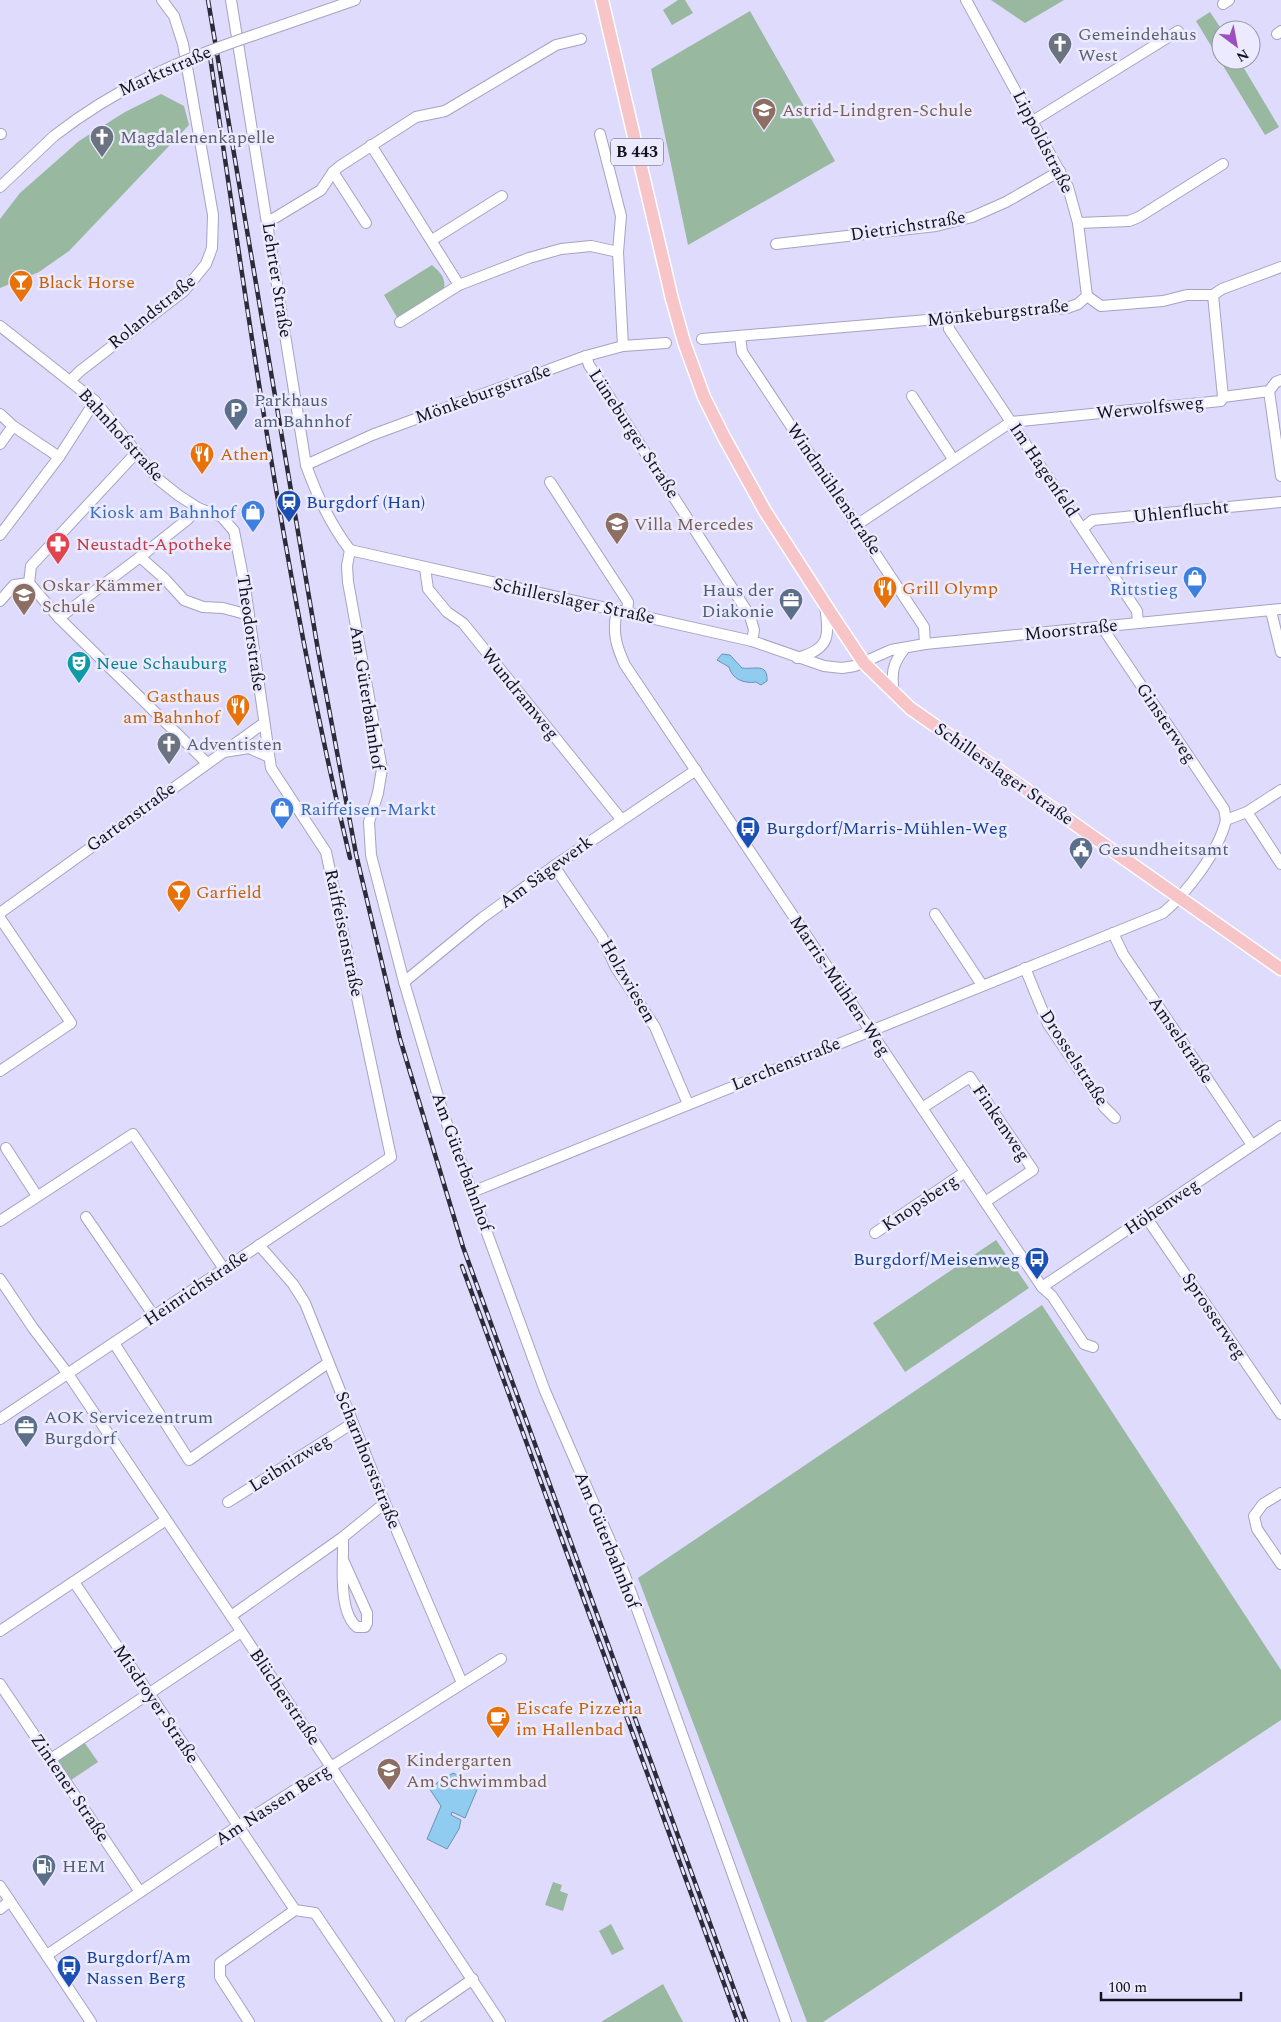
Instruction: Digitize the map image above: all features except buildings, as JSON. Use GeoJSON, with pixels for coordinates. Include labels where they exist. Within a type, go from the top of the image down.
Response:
{"type":"FeatureCollection","features":[{"type":"Feature","properties":{"kind":"main road","name":"B 443"},"geometry":{"type":"LineString","coordinates":[[602,1],[672,299],[693,370],[724,437],[748,482],[825,605],[864,663]]}},
{"type":"Feature","properties":{"kind":"main road","name":"Schillerslager Straße"},"geometry":{"type":"LineString","coordinates":[[864,663],[910,708],[1281,969]]}},
{"type":"Feature","properties":{"kind":"street","name":"Rolandstraße"},"geometry":{"type":"LineString","coordinates":[[71,380],[80,371],[184,291],[206,264],[212,248],[213,215],[183,44],[174,16],[162,0]]}},
{"type":"Feature","properties":{"kind":"street","name":"Lehrter Straße"},"geometry":{"type":"LineString","coordinates":[[231,0],[244,93],[268,222],[306,465],[316,494],[334,529],[350,550]]}},
{"type":"Feature","properties":{"kind":"street","name":"Marktstraße"},"geometry":{"type":"LineString","coordinates":[[0,187],[23,163],[69,124],[114,94],[197,55],[355,0]]}},
{"type":"Feature","properties":{"kind":"street","name":"Lippoldstraße"},"geometry":{"type":"LineString","coordinates":[[966,0],[1060,171],[1075,205],[1087,296]]}},
{"type":"Feature","properties":{"kind":"street"},"geometry":{"type":"LineString","coordinates":[[1033,121],[1178,31]]}},
{"type":"Feature","properties":{"kind":"street"},"geometry":{"type":"LineString","coordinates":[[268,222],[321,190],[333,172],[371,145],[416,117],[445,111],[556,45],[581,39]]}},
{"type":"Feature","properties":{"kind":"street"},"geometry":{"type":"LineString","coordinates":[[600,134],[622,216],[618,252],[623,346]]}},
{"type":"Feature","properties":{"kind":"street"},"geometry":{"type":"LineString","coordinates":[[371,145],[459,285]]}},
{"type":"Feature","properties":{"kind":"street"},"geometry":{"type":"LineString","coordinates":[[1078,223],[1129,221],[1139,217],[1223,164]]}},
{"type":"Feature","properties":{"kind":"street","name":"Dietrichstraße"},"geometry":{"type":"LineString","coordinates":[[776,244],[936,226],[972,217],[1006,202],[1060,171]]}},
{"type":"Feature","properties":{"kind":"street"},"geometry":{"type":"LineString","coordinates":[[333,172],[366,223]]}},
{"type":"Feature","properties":{"kind":"street"},"geometry":{"type":"LineString","coordinates":[[432,240],[502,196]]}},
{"type":"Feature","properties":{"kind":"street"},"geometry":{"type":"LineString","coordinates":[[400,322],[459,285],[529,258],[561,249],[591,246],[618,252]]}},
{"type":"Feature","properties":{"kind":"street","name":"Mönkeburgstraße"},"geometry":{"type":"LineString","coordinates":[[702,339],[1067,308],[1078,304],[1087,296],[1101,306],[1163,301],[1187,295],[1212,296],[1222,289],[1281,267]]}},
{"type":"Feature","properties":{"kind":"street"},"geometry":{"type":"LineString","coordinates":[[1212,296],[1223,397]]}},
{"type":"Feature","properties":{"kind":"street","name":"Im Hagenfeld"},"geometry":{"type":"LineString","coordinates":[[948,319],[948,329],[1137,611],[1138,623]]}},
{"type":"Feature","properties":{"kind":"street","name":"Bahnhofstraße"},"geometry":{"type":"LineString","coordinates":[[0,326],[71,380],[95,401],[158,479],[198,508],[226,520],[234,531],[237,543]]}},
{"type":"Feature","properties":{"kind":"street","name":"Windmühlenstraße"},"geometry":{"type":"LineString","coordinates":[[740,336],[742,352],[858,524],[924,627],[925,644]]}},
{"type":"Feature","properties":{"kind":"street","name":"Mönkeburgstraße"},"geometry":{"type":"LineString","coordinates":[[306,465],[372,435],[586,356],[623,346],[666,343]]}},
{"type":"Feature","properties":{"kind":"street","name":"Lüneburger Straße"},"geometry":{"type":"LineString","coordinates":[[586,356],[594,373],[750,616],[754,630],[752,641]]}},
{"type":"Feature","properties":{"kind":"street"},"geometry":{"type":"LineString","coordinates":[[1281,380],[1276,382],[1270,391],[1281,476]]}},
{"type":"Feature","properties":{"kind":"street","name":"Werwolfsweg"},"geometry":{"type":"LineString","coordinates":[[1010,422],[1221,401],[1223,397],[1270,391]]}},
{"type":"Feature","properties":{"kind":"street"},"geometry":{"type":"LineString","coordinates":[[912,396],[953,459]]}},
{"type":"Feature","properties":{"kind":"street"},"geometry":{"type":"LineString","coordinates":[[0,536],[59,457],[95,401]]}},
{"type":"Feature","properties":{"kind":"street"},"geometry":{"type":"LineString","coordinates":[[0,414],[13,426],[59,457]]}},
{"type":"Feature","properties":{"kind":"street"},"geometry":{"type":"LineString","coordinates":[[858,524],[1010,422]]}},
{"type":"Feature","properties":{"kind":"street"},"geometry":{"type":"LineString","coordinates":[[0,444],[13,426]]}},
{"type":"Feature","properties":{"kind":"street"},"geometry":{"type":"LineString","coordinates":[[136,453],[31,566],[29,583],[59,618],[207,763]]}},
{"type":"Feature","properties":{"kind":"street"},"geometry":{"type":"LineString","coordinates":[[550,482],[628,602],[622,612]]}},
{"type":"Feature","properties":{"kind":"street","name":"Uhlenflucht"},"geometry":{"type":"LineString","coordinates":[[1083,528],[1093,520],[1281,502]]}},
{"type":"Feature","properties":{"kind":"street"},"geometry":{"type":"LineString","coordinates":[[59,618],[140,558],[188,519],[198,508]]}},
{"type":"Feature","properties":{"kind":"street","name":"Theodorstraße"},"geometry":{"type":"LineString","coordinates":[[237,543],[264,723]]}},
{"type":"Feature","properties":{"kind":"street","name":"Schillerslager Straße"},"geometry":{"type":"LineString","coordinates":[[350,550],[752,641],[796,658],[824,666],[842,668],[864,663]]}},
{"type":"Feature","properties":{"kind":"street","name":"Am Güterbahnhof"},"geometry":{"type":"LineString","coordinates":[[350,550],[347,566],[348,582],[382,769],[378,793],[369,822],[371,855],[404,982],[443,1113],[545,1391],[624,1573],[686,1751],[786,2022]]}},
{"type":"Feature","properties":{"kind":"street"},"geometry":{"type":"LineString","coordinates":[[140,558],[165,579],[184,600],[203,607],[223,608],[249,615]]}},
{"type":"Feature","properties":{"kind":"street","name":"Wundramweg"},"geometry":{"type":"LineString","coordinates":[[425,568],[428,589],[447,612],[463,623],[621,819]]}},
{"type":"Feature","properties":{"kind":"street"},"geometry":{"type":"LineString","coordinates":[[0,601],[14,585],[29,583]]}},
{"type":"Feature","properties":{"kind":"street"},"geometry":{"type":"LineString","coordinates":[[796,658],[809,655],[825,643],[828,635],[825,605]]}},
{"type":"Feature","properties":{"kind":"street"},"geometry":{"type":"LineString","coordinates":[[1276,610],[1281,652]]}},
{"type":"Feature","properties":{"kind":"street","name":"Moorstraße"},"geometry":{"type":"LineString","coordinates":[[864,663],[891,650],[925,644],[1276,610]]}},
{"type":"Feature","properties":{"kind":"street","name":"Marris-Mühlen-Weg"},"geometry":{"type":"LineString","coordinates":[[622,612],[613,627],[618,651],[625,665],[1042,1287],[1052,1296],[1084,1344],[1092,1347]]}},
{"type":"Feature","properties":{"kind":"street","name":"Ginsterweg"},"geometry":{"type":"LineString","coordinates":[[1102,627],[1224,809],[1226,820]]}},
{"type":"Feature","properties":{"kind":"street"},"geometry":{"type":"LineString","coordinates":[[894,694],[892,669],[895,660],[905,648]]}},
{"type":"Feature","properties":{"kind":"street","name":"Gartenstraße"},"geometry":{"type":"LineString","coordinates":[[0,913],[264,723]]}},
{"type":"Feature","properties":{"kind":"street","name":"Raiffeisenstraße"},"geometry":{"type":"LineString","coordinates":[[264,723],[269,758],[277,778],[326,852],[391,1157]]}},
{"type":"Feature","properties":{"kind":"street"},"geometry":{"type":"LineString","coordinates":[[224,752],[249,748],[269,758]]}},
{"type":"Feature","properties":{"kind":"street","name":"Am Sägewerk"},"geometry":{"type":"LineString","coordinates":[[404,982],[482,918],[621,819],[696,770]]}},
{"type":"Feature","properties":{"kind":"street"},"geometry":{"type":"LineString","coordinates":[[1180,899],[1223,835],[1226,820],[1247,812],[1281,790]]}},
{"type":"Feature","properties":{"kind":"street"},"geometry":{"type":"LineString","coordinates":[[1247,812],[1281,864]]}},
{"type":"Feature","properties":{"kind":"street","name":"Holzwiesen"},"geometry":{"type":"LineString","coordinates":[[554,866],[602,937],[616,968],[655,1027],[688,1104]]}},
{"type":"Feature","properties":{"kind":"street","name":"Lerchenstraße"},"geometry":{"type":"LineString","coordinates":[[472,1192],[1163,912],[1180,899]]}},
{"type":"Feature","properties":{"kind":"street"},"geometry":{"type":"LineString","coordinates":[[935,914],[982,985]]}},
{"type":"Feature","properties":{"kind":"street"},"geometry":{"type":"LineString","coordinates":[[0,918],[71,1024],[0,1071]]}},
{"type":"Feature","properties":{"kind":"street","name":"Amselstraße"},"geometry":{"type":"LineString","coordinates":[[1113,932],[1123,954],[1252,1145]]}},
{"type":"Feature","properties":{"kind":"street","name":"Drosselstraße"},"geometry":{"type":"LineString","coordinates":[[1025,968],[1048,1024],[1104,1106],[1115,1118]]}},
{"type":"Feature","properties":{"kind":"street","name":"Finkenweg"},"geometry":{"type":"LineString","coordinates":[[922,1108],[970,1077],[1033,1170],[985,1202]]}},
{"type":"Feature","properties":{"kind":"street","name":"Höhenweg"},"geometry":{"type":"LineString","coordinates":[[1042,1287],[1281,1126]]}},
{"type":"Feature","properties":{"kind":"street"},"geometry":{"type":"LineString","coordinates":[[0,1220],[133,1134],[224,1269]]}},
{"type":"Feature","properties":{"kind":"street"},"geometry":{"type":"LineString","coordinates":[[6,1148],[37,1196]]}},
{"type":"Feature","properties":{"kind":"street","name":"Heinrichstraße"},"geometry":{"type":"LineString","coordinates":[[0,1419],[391,1157]]}},
{"type":"Feature","properties":{"kind":"street","name":"Knopsberg"},"geometry":{"type":"LineString","coordinates":[[875,1233],[965,1172]]}},
{"type":"Feature","properties":{"kind":"street"},"geometry":{"type":"LineString","coordinates":[[86,1217],[154,1316]]}},
{"type":"Feature","properties":{"kind":"street","name":"Sprosserweg"},"geometry":{"type":"LineString","coordinates":[[1146,1217],[1281,1414]]}},
{"type":"Feature","properties":{"kind":"street","name":"Scharnhorststraße"},"geometry":{"type":"LineString","coordinates":[[259,1245],[292,1284],[305,1303],[385,1503],[462,1683]]}},
{"type":"Feature","properties":{"kind":"street","name":"Blücherstraße"},"geometry":{"type":"LineString","coordinates":[[0,1279],[33,1328],[68,1374],[231,1616],[500,2022]]}},
{"type":"Feature","properties":{"kind":"street"},"geometry":{"type":"LineString","coordinates":[[114,1342],[189,1460],[328,1363]]}},
{"type":"Feature","properties":{"kind":"street","name":"Leibnizweg"},"geometry":{"type":"LineString","coordinates":[[228,1502],[353,1423]]}},
{"type":"Feature","properties":{"kind":"street"},"geometry":{"type":"LineString","coordinates":[[1281,1493],[1263,1504],[1254,1516],[1257,1529],[1281,1564]]}},
{"type":"Feature","properties":{"kind":"street"},"geometry":{"type":"LineString","coordinates":[[231,1616],[343,1537],[385,1503]]}},
{"type":"Feature","properties":{"kind":"street"},"geometry":{"type":"LineString","coordinates":[[0,1631],[166,1520]]}},
{"type":"Feature","properties":{"kind":"street"},"geometry":{"type":"LineString","coordinates":[[343,1537],[342,1587],[349,1615],[356,1627],[364,1626],[367,1623],[367,1612],[344,1562]]}},
{"type":"Feature","properties":{"kind":"street","name":"Misdroyer Straße"},"geometry":{"type":"LineString","coordinates":[[74,1582],[295,1910]]}},
{"type":"Feature","properties":{"kind":"street"},"geometry":{"type":"LineString","coordinates":[[51,1759],[241,1632]]}},
{"type":"Feature","properties":{"kind":"street","name":"Am Nassen Berg"},"geometry":{"type":"LineString","coordinates":[[47,1955],[238,1826],[501,1659]]}},
{"type":"Feature","properties":{"kind":"street","name":"Zintener Straße"},"geometry":{"type":"LineString","coordinates":[[0,1684],[140,1892]]}},
{"type":"Feature","properties":{"kind":"street"},"geometry":{"type":"LineString","coordinates":[[0,1886],[91,2022]]}},
{"type":"Feature","properties":{"kind":"street"},"geometry":{"type":"LineString","coordinates":[[0,1909],[10,1901]]}},
{"type":"Feature","properties":{"kind":"street"},"geometry":{"type":"LineString","coordinates":[[250,2022],[220,1977],[220,1963],[295,1910],[315,1913],[389,2022]]}},
{"type":"Feature","properties":{"kind":"street"},"geometry":{"type":"LineString","coordinates":[[411,2022],[472,1979]]}},
{"type":"Feature","properties":{"kind":"green space"},"geometry":{"type":"Polygon","coordinates":[[[678,0],[685,0],[693,13],[672,25],[663,10],[678,0]]]}},
{"type":"Feature","properties":{"kind":"green space"},"geometry":{"type":"Polygon","coordinates":[[[991,0],[1064,0],[1025,23],[991,0]]]}},
{"type":"Feature","properties":{"kind":"green space"},"geometry":{"type":"Polygon","coordinates":[[[750,11],[835,161],[688,245],[651,69],[750,11]]]}},
{"type":"Feature","properties":{"kind":"green space"},"geometry":{"type":"Polygon","coordinates":[[[1210,12],[1215,20],[1211,20],[1211,46],[1196,21],[1210,12]]]}},
{"type":"Feature","properties":{"kind":"green space"},"geometry":{"type":"Polygon","coordinates":[[[1226,70],[1245,70],[1279,127],[1265,135],[1226,70]]]}},
{"type":"Feature","properties":{"kind":"green space"},"geometry":{"type":"Polygon","coordinates":[[[161,94],[184,106],[189,125],[69,251],[39,272],[0,288],[0,219],[20,193],[79,141],[125,112],[161,94]]]}},
{"type":"Feature","properties":{"kind":"green space"},"geometry":{"type":"Polygon","coordinates":[[[432,265],[442,276],[444,290],[398,319],[384,295],[432,265]]]}},
{"type":"Feature","properties":{"kind":"green space"},"geometry":{"type":"Polygon","coordinates":[[[996,1240],[1029,1288],[905,1372],[873,1323],[996,1240]]]}},
{"type":"Feature","properties":{"kind":"green space"},"geometry":{"type":"Polygon","coordinates":[[[1042,1305],[1281,1670],[1281,1720],[823,2022],[807,2022],[638,1578],[1042,1305]]]}},
{"type":"Feature","properties":{"kind":"green space"},"geometry":{"type":"Polygon","coordinates":[[[82,1739],[98,1762],[68,1782],[53,1760],[82,1739]]]}},
{"type":"Feature","properties":{"kind":"green space"},"geometry":{"type":"Polygon","coordinates":[[[553,1882],[562,1885],[560,1891],[568,1894],[563,1911],[545,1905],[553,1882]]]}},
{"type":"Feature","properties":{"kind":"green space"},"geometry":{"type":"Polygon","coordinates":[[[611,1924],[624,1949],[612,1955],[599,1931],[611,1924]]]}},
{"type":"Feature","properties":{"kind":"green space"},"geometry":{"type":"Polygon","coordinates":[[[663,1984],[683,2022],[601,2022],[663,1984]]]}},
{"type":"Feature","properties":{"kind":"water"},"geometry":{"type":"Polygon","coordinates":[[[722,654],[730,655],[742,668],[763,669],[767,675],[767,681],[761,685],[756,682],[739,680],[733,675],[729,667],[717,660],[722,654]]]}},
{"type":"Feature","properties":{"kind":"water"},"geometry":{"type":"Polygon","coordinates":[[[453,1773],[479,1785],[465,1818],[452,1812],[451,1815],[461,1820],[459,1829],[447,1849],[427,1839],[441,1806],[429,1788],[453,1773]]]}},
{"type":"Feature","properties":{"kind":"railway"},"geometry":{"type":"LineString","coordinates":[[208,0],[318,650],[356,854],[400,1039],[463,1247],[746,2022]]}},
{"type":"Feature","properties":{"kind":"railway"},"geometry":{"type":"LineString","coordinates":[[210,56],[239,257],[288,559],[327,759],[350,858]]}},
{"type":"Feature","properties":{"kind":"railway"},"geometry":{"type":"LineString","coordinates":[[462,1266],[738,2022]]}},
{"type":"Feature","properties":{"kind":"place","name":"Gemeindehaus West"},"geometry":{"type":"Point","coordinates":[1060,65]}},
{"type":"Feature","properties":{"kind":"place","name":"Astrid-Lindgren-Schule"},"geometry":{"type":"Point","coordinates":[764,131]}},
{"type":"Feature","properties":{"kind":"place","name":"Magdalenenkapelle"},"geometry":{"type":"Point","coordinates":[102,158]}},
{"type":"Feature","properties":{"kind":"place","name":"Black Horse"},"geometry":{"type":"Point","coordinates":[21,303]}},
{"type":"Feature","properties":{"kind":"place","name":"Parkhaus am Bahnhof"},"geometry":{"type":"Point","coordinates":[236,431]}},
{"type":"Feature","properties":{"kind":"place","name":"Athen"},"geometry":{"type":"Point","coordinates":[202,475]}},
{"type":"Feature","properties":{"kind":"place","name":"Burgdorf (Han)"},"geometry":{"type":"Point","coordinates":[289,523]}},
{"type":"Feature","properties":{"kind":"place","name":"Kiosk am Bahnhof"},"geometry":{"type":"Point","coordinates":[253,533]}},
{"type":"Feature","properties":{"kind":"place","name":"Villa Mercedes"},"geometry":{"type":"Point","coordinates":[617,545]}},
{"type":"Feature","properties":{"kind":"place","name":"Neustadt-Apotheke"},"geometry":{"type":"Point","coordinates":[58,565]}},
{"type":"Feature","properties":{"kind":"place","name":"Herrenfriseur Rittstieg"},"geometry":{"type":"Point","coordinates":[1195,599]}},
{"type":"Feature","properties":{"kind":"place","name":"Grill Olymp"},"geometry":{"type":"Point","coordinates":[885,609]}},
{"type":"Feature","properties":{"kind":"place","name":"Oskar Kämmer Schule"},"geometry":{"type":"Point","coordinates":[24,616]}},
{"type":"Feature","properties":{"kind":"place","name":"Haus der Diakonie"},"geometry":{"type":"Point","coordinates":[791,621]}},
{"type":"Feature","properties":{"kind":"place","name":"Neue Schauburg"},"geometry":{"type":"Point","coordinates":[79,684]}},
{"type":"Feature","properties":{"kind":"place","name":"Gasthaus am Bahnhof"},"geometry":{"type":"Point","coordinates":[238,727]}},
{"type":"Feature","properties":{"kind":"place","name":"Adventisten"},"geometry":{"type":"Point","coordinates":[169,765]}},
{"type":"Feature","properties":{"kind":"place","name":"Raiffeisen-Markt"},"geometry":{"type":"Point","coordinates":[282,830]}},
{"type":"Feature","properties":{"kind":"place","name":"Burgdorf/Marris-Mühlen-Weg"},"geometry":{"type":"Point","coordinates":[748,849]}},
{"type":"Feature","properties":{"kind":"place","name":"Gesundheitsamt"},"geometry":{"type":"Point","coordinates":[1081,870]}},
{"type":"Feature","properties":{"kind":"place","name":"Garfield"},"geometry":{"type":"Point","coordinates":[179,913]}},
{"type":"Feature","properties":{"kind":"place","name":"Burgdorf/Meisenweg"},"geometry":{"type":"Point","coordinates":[1037,1280]}},
{"type":"Feature","properties":{"kind":"place","name":"AOK Servicezentrum Burgdorf"},"geometry":{"type":"Point","coordinates":[26,1448]}},
{"type":"Feature","properties":{"kind":"place","name":"Eiscafe Pizzeria im Hallenbad"},"geometry":{"type":"Point","coordinates":[498,1739]}},
{"type":"Feature","properties":{"kind":"place","name":"Kindergarten Am Schwimmbad"},"geometry":{"type":"Point","coordinates":[389,1791]}},
{"type":"Feature","properties":{"kind":"place","name":"HEM"},"geometry":{"type":"Point","coordinates":[44,1887]}},
{"type":"Feature","properties":{"kind":"place","name":"Burgdorf/Am Nassen Berg"},"geometry":{"type":"Point","coordinates":[69,1988]}}]}
